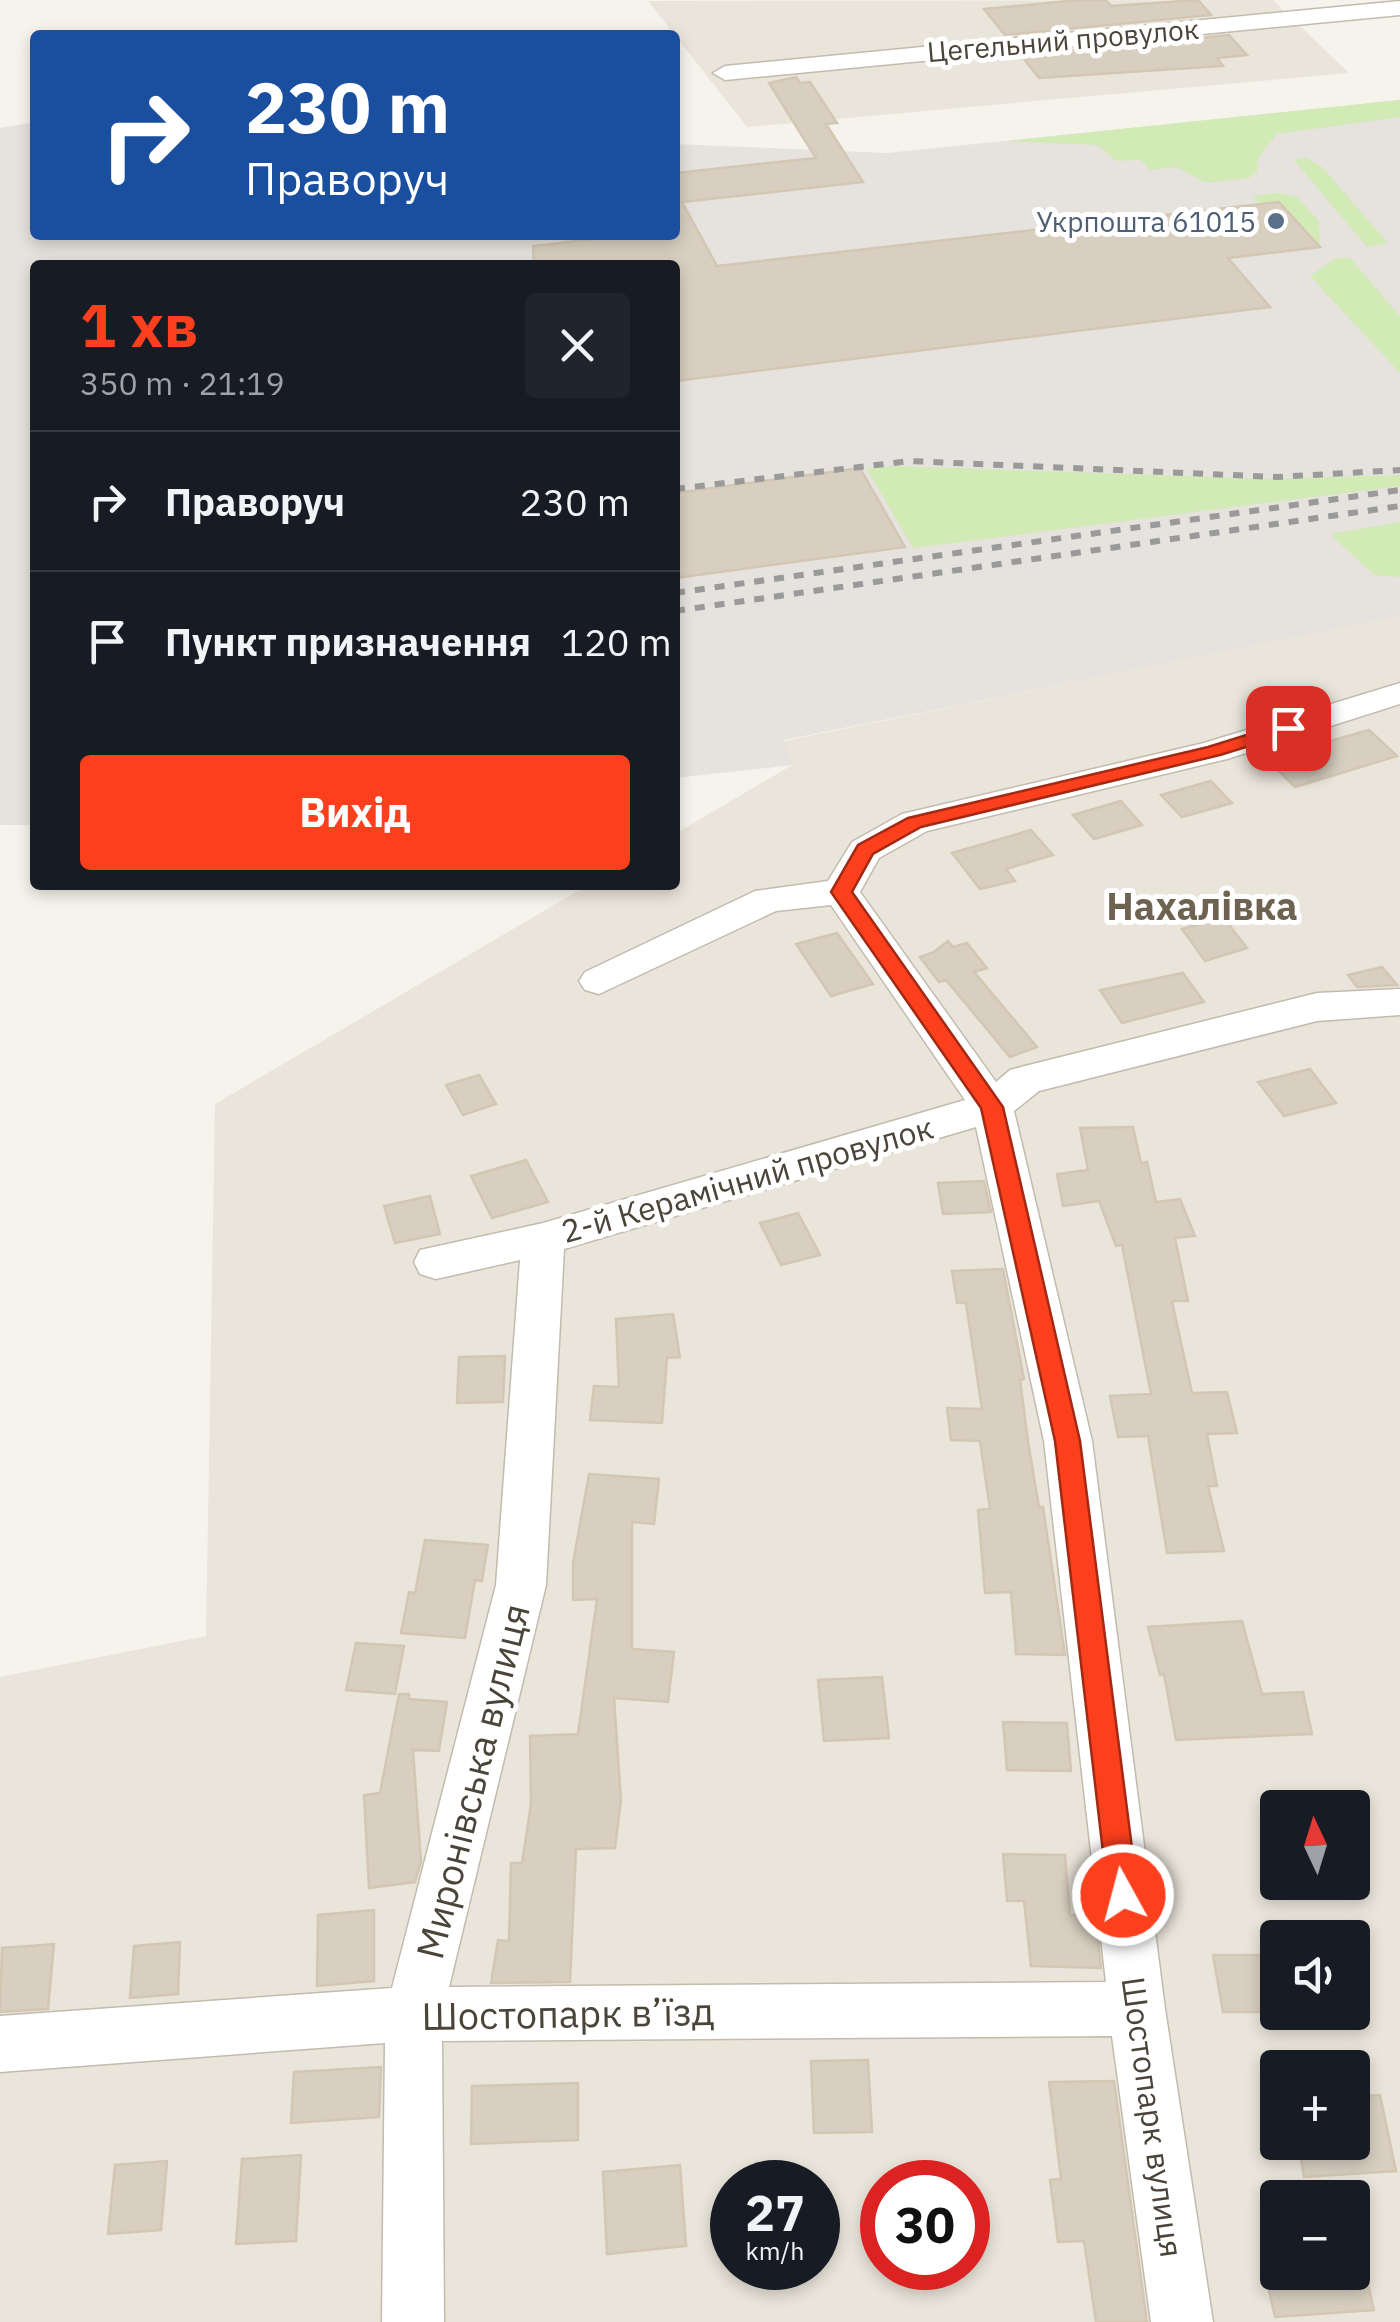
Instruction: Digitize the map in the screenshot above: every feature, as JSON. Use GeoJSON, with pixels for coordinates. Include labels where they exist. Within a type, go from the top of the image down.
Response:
{"type":"FeatureCollection","features":[{"type":"Feature","properties":{"kind":"street","name":"Цегельний провулок"},"geometry":{"type":"LineString","coordinates":[[726,74],[1400,8]]}},
{"type":"Feature","properties":{"kind":"street"},"geometry":{"type":"LineString","coordinates":[[599,981],[768,900],[842,892],[865,850],[915,822],[1214,751],[1400,693]]}},
{"type":"Feature","properties":{"kind":"street","name":"Шостопарк вулиця"},"geometry":{"type":"LineString","coordinates":[[842,892],[992,1107],[1068,1441],[1137,2009],[1182,2322]]}},
{"type":"Feature","properties":{"kind":"street","name":"2-й Керамічний провулок"},"geometry":{"type":"LineString","coordinates":[[436,1262],[543,1239],[992,1107],[1025,1080],[1317,1007],[1400,1002]]}},
{"type":"Feature","properties":{"kind":"street","name":"Миронівська вулиця"},"geometry":{"type":"LineString","coordinates":[[413,2322],[414,2014],[521,1585],[543,1239]]}},
{"type":"Feature","properties":{"kind":"street","name":"Шостопарк в’їзд"},"geometry":{"type":"LineString","coordinates":[[0,2044],[414,2014],[1137,2009]]}},
{"type":"Feature","properties":{"kind":"shaded area"},"geometry":{"type":"Polygon","coordinates":[[[1273,0],[1349,73],[747,127],[680,42],[680,30],[671,30],[648,1],[1273,0]]]}},
{"type":"Feature","properties":{"kind":"shaded area"},"geometry":{"type":"Polygon","coordinates":[[[1400,100],[1400,616],[784,740],[793,765],[680,777],[680,260],[30,260],[30,825],[0,825],[0,128],[30,123],[30,240],[680,240],[680,144],[887,153],[1400,100]]]}},
{"type":"Feature","properties":{"kind":"shaded area"},"geometry":{"type":"Polygon","coordinates":[[[1400,615],[1400,2322],[0,2322],[0,1677],[206,1636],[215,1104],[579,890],[680,890],[680,831],[792,765],[784,741],[1400,615]]]}},
{"type":"Feature","properties":{"kind":"green space"},"geometry":{"type":"Polygon","coordinates":[[[1400,100],[1400,117],[1277,134],[1258,158],[1257,172],[1249,178],[1207,183],[1176,167],[1149,170],[1141,160],[1116,161],[1098,145],[1006,141],[1400,100]]]}},
{"type":"Feature","properties":{"kind":"green space"},"geometry":{"type":"Polygon","coordinates":[[[1306,158],[1321,166],[1388,243],[1367,247],[1294,160],[1306,158]]]}},
{"type":"Feature","properties":{"kind":"green space"},"geometry":{"type":"Polygon","coordinates":[[[1279,193],[1297,197],[1319,221],[1320,247],[1279,202],[1260,204],[1252,196],[1279,193]]]}},
{"type":"Feature","properties":{"kind":"green space"},"geometry":{"type":"Polygon","coordinates":[[[1349,257],[1400,316],[1400,373],[1310,276],[1335,259],[1349,257]]]}},
{"type":"Feature","properties":{"kind":"green space"},"geometry":{"type":"Polygon","coordinates":[[[866,468],[1266,479],[1400,475],[1400,486],[913,548],[866,468]]]}},
{"type":"Feature","properties":{"kind":"green space"},"geometry":{"type":"Polygon","coordinates":[[[1400,522],[1400,577],[1374,575],[1330,534],[1400,522]]]}},
{"type":"Feature","properties":{"kind":"building"},"geometry":{"type":"Polygon","coordinates":[[[1106,0],[1111,6],[1198,0],[1211,15],[1005,35],[984,9],[1106,0]]]}},
{"type":"Feature","properties":{"kind":"building"},"geometry":{"type":"Polygon","coordinates":[[[1229,35],[1247,55],[1217,58],[1223,66],[1039,78],[1021,55],[1229,35]]]}},
{"type":"Feature","properties":{"kind":"building"},"geometry":{"type":"Polygon","coordinates":[[[796,77],[800,83],[810,82],[837,123],[826,124],[863,182],[682,202],[717,266],[1279,202],[1320,247],[1228,258],[1270,307],[680,380],[680,260],[534,260],[533,246],[585,240],[680,240],[680,172],[816,158],[769,83],[796,77]]]}},
{"type":"Feature","properties":{"kind":"building"},"geometry":{"type":"Polygon","coordinates":[[[860,468],[905,547],[680,577],[680,492],[860,468]]]}},
{"type":"Feature","properties":{"kind":"building"},"geometry":{"type":"Polygon","coordinates":[[[1369,730],[1397,756],[1295,787],[1264,756],[1294,747],[1298,750],[1369,730]]]}},
{"type":"Feature","properties":{"kind":"building"},"geometry":{"type":"Polygon","coordinates":[[[1211,781],[1232,803],[1182,817],[1161,795],[1211,781]]]}},
{"type":"Feature","properties":{"kind":"building"},"geometry":{"type":"Polygon","coordinates":[[[1121,801],[1142,825],[1094,839],[1073,815],[1121,801]]]}},
{"type":"Feature","properties":{"kind":"building"},"geometry":{"type":"Polygon","coordinates":[[[1031,830],[1053,855],[1006,869],[1015,881],[980,889],[952,853],[1031,830]]]}},
{"type":"Feature","properties":{"kind":"building"},"geometry":{"type":"Polygon","coordinates":[[[1223,917],[1247,948],[1205,961],[1182,929],[1223,917]]]}},
{"type":"Feature","properties":{"kind":"building"},"geometry":{"type":"Polygon","coordinates":[[[837,933],[873,984],[831,996],[796,944],[837,933]]]}},
{"type":"Feature","properties":{"kind":"building"},"geometry":{"type":"Polygon","coordinates":[[[948,941],[953,947],[967,943],[987,968],[974,972],[1037,1047],[1010,1057],[946,980],[939,982],[920,957],[948,941]]]}},
{"type":"Feature","properties":{"kind":"building"},"geometry":{"type":"Polygon","coordinates":[[[1382,967],[1397,985],[1357,987],[1348,975],[1382,967]]]}},
{"type":"Feature","properties":{"kind":"building"},"geometry":{"type":"Polygon","coordinates":[[[1183,973],[1204,1002],[1122,1023],[1100,990],[1183,973]]]}},
{"type":"Feature","properties":{"kind":"building"},"geometry":{"type":"Polygon","coordinates":[[[1310,1069],[1336,1103],[1284,1116],[1258,1082],[1310,1069]]]}},
{"type":"Feature","properties":{"kind":"building"},"geometry":{"type":"Polygon","coordinates":[[[479,1075],[496,1104],[463,1115],[446,1085],[479,1075]]]}},
{"type":"Feature","properties":{"kind":"building"},"geometry":{"type":"Polygon","coordinates":[[[1133,1127],[1141,1163],[1147,1162],[1156,1202],[1180,1199],[1195,1236],[1175,1238],[1188,1301],[1172,1301],[1192,1393],[1227,1392],[1237,1433],[1207,1434],[1217,1486],[1208,1486],[1224,1551],[1167,1553],[1148,1436],[1118,1437],[1110,1396],[1151,1394],[1122,1245],[1116,1246],[1099,1201],[1063,1206],[1057,1174],[1088,1170],[1080,1128],[1133,1127]]]}},
{"type":"Feature","properties":{"kind":"building"},"geometry":{"type":"Polygon","coordinates":[[[526,1160],[548,1202],[492,1218],[471,1176],[526,1160]]]}},
{"type":"Feature","properties":{"kind":"building"},"geometry":{"type":"Polygon","coordinates":[[[984,1181],[991,1212],[943,1214],[938,1183],[984,1181]]]}},
{"type":"Feature","properties":{"kind":"building"},"geometry":{"type":"Polygon","coordinates":[[[430,1196],[440,1234],[395,1243],[384,1206],[430,1196]]]}},
{"type":"Feature","properties":{"kind":"building"},"geometry":{"type":"Polygon","coordinates":[[[798,1213],[820,1255],[781,1265],[760,1223],[798,1213]]]}},
{"type":"Feature","properties":{"kind":"building"},"geometry":{"type":"Polygon","coordinates":[[[1003,1269],[1024,1379],[1020,1380],[1028,1442],[1039,1507],[1043,1507],[1065,1655],[1016,1654],[1011,1592],[985,1593],[978,1510],[990,1509],[980,1441],[951,1440],[947,1408],[982,1409],[966,1303],[957,1303],[952,1271],[1003,1269]]]}},
{"type":"Feature","properties":{"kind":"building"},"geometry":{"type":"Polygon","coordinates":[[[673,1314],[680,1357],[667,1358],[662,1423],[590,1420],[594,1386],[619,1387],[616,1319],[673,1314]]]}},
{"type":"Feature","properties":{"kind":"building"},"geometry":{"type":"Polygon","coordinates":[[[505,1356],[503,1402],[457,1403],[459,1357],[505,1356]]]}},
{"type":"Feature","properties":{"kind":"building"},"geometry":{"type":"Polygon","coordinates":[[[589,1474],[659,1479],[654,1524],[632,1522],[632,1649],[674,1652],[668,1702],[614,1698],[621,1800],[615,1848],[576,1849],[570,1982],[491,1983],[498,1940],[509,1941],[511,1863],[522,1863],[531,1804],[530,1736],[578,1734],[597,1599],[573,1600],[573,1563],[589,1474]]]}},
{"type":"Feature","properties":{"kind":"building"},"geometry":{"type":"Polygon","coordinates":[[[425,1540],[488,1545],[482,1581],[475,1580],[465,1638],[401,1633],[409,1592],[415,1593],[425,1540]]]}},
{"type":"Feature","properties":{"kind":"building"},"geometry":{"type":"Polygon","coordinates":[[[1242,1621],[1262,1694],[1303,1692],[1312,1734],[1176,1740],[1164,1674],[1160,1675],[1148,1627],[1242,1621]]]}},
{"type":"Feature","properties":{"kind":"building"},"geometry":{"type":"Polygon","coordinates":[[[356,1643],[404,1646],[395,1694],[346,1690],[356,1643]]]}},
{"type":"Feature","properties":{"kind":"building"},"geometry":{"type":"Polygon","coordinates":[[[882,1677],[889,1738],[824,1741],[818,1680],[882,1677]]]}},
{"type":"Feature","properties":{"kind":"building"},"geometry":{"type":"Polygon","coordinates":[[[399,1694],[409,1694],[409,1699],[447,1702],[439,1751],[413,1750],[421,1862],[415,1882],[369,1888],[364,1795],[380,1793],[399,1694]]]}},
{"type":"Feature","properties":{"kind":"building"},"geometry":{"type":"Polygon","coordinates":[[[1003,1722],[1067,1723],[1071,1771],[1007,1770],[1003,1722]]]}},
{"type":"Feature","properties":{"kind":"building"},"geometry":{"type":"Polygon","coordinates":[[[1003,1854],[1065,1855],[1070,1915],[1095,1916],[1101,1968],[1031,1966],[1024,1901],[1007,1901],[1003,1854]]]}},
{"type":"Feature","properties":{"kind":"building"},"geometry":{"type":"Polygon","coordinates":[[[374,1910],[374,1981],[317,1986],[318,1915],[374,1910]]]}},
{"type":"Feature","properties":{"kind":"building"},"geometry":{"type":"Polygon","coordinates":[[[180,1942],[178,1994],[130,1998],[134,1946],[180,1942]]]}},
{"type":"Feature","properties":{"kind":"building"},"geometry":{"type":"Polygon","coordinates":[[[54,1944],[48,2009],[0,2012],[2,1948],[54,1944]]]}},
{"type":"Feature","properties":{"kind":"building"},"geometry":{"type":"Polygon","coordinates":[[[1213,1955],[1260,1955],[1260,2012],[1223,2012],[1213,1955]]]}},
{"type":"Feature","properties":{"kind":"building"},"geometry":{"type":"Polygon","coordinates":[[[868,2060],[872,2132],[814,2133],[811,2061],[868,2060]]]}},
{"type":"Feature","properties":{"kind":"building"},"geometry":{"type":"Polygon","coordinates":[[[381,2067],[379,2117],[291,2123],[294,2072],[381,2067]]]}},
{"type":"Feature","properties":{"kind":"building"},"geometry":{"type":"Polygon","coordinates":[[[1114,2081],[1147,2322],[1096,2322],[1084,2241],[1058,2242],[1050,2180],[1061,2179],[1049,2082],[1114,2081]]]}},
{"type":"Feature","properties":{"kind":"building"},"geometry":{"type":"Polygon","coordinates":[[[578,2083],[578,2140],[471,2144],[472,2086],[578,2083]]]}},
{"type":"Feature","properties":{"kind":"building"},"geometry":{"type":"Polygon","coordinates":[[[1380,2095],[1396,2171],[1304,2177],[1301,2160],[1370,2160],[1370,2096],[1380,2095]]]}},
{"type":"Feature","properties":{"kind":"building"},"geometry":{"type":"Polygon","coordinates":[[[301,2155],[296,2241],[236,2244],[242,2159],[301,2155]]]}},
{"type":"Feature","properties":{"kind":"building"},"geometry":{"type":"Polygon","coordinates":[[[167,2161],[161,2230],[108,2234],[115,2165],[167,2161]]]}},
{"type":"Feature","properties":{"kind":"building"},"geometry":{"type":"Polygon","coordinates":[[[680,2165],[686,2246],[607,2254],[603,2172],[680,2165]]]}},
{"type":"Feature","properties":{"kind":"building"},"geometry":{"type":"Polygon","coordinates":[[[1269,2290],[1369,2290],[1374,2310],[1275,2317],[1269,2290]]]}},
{"type":"Feature","properties":{"kind":"railway"},"geometry":{"type":"LineString","coordinates":[[680,488],[910,461],[1277,477],[1400,470]]}},
{"type":"Feature","properties":{"kind":"railway"},"geometry":{"type":"LineString","coordinates":[[680,592],[1400,490]]}},
{"type":"Feature","properties":{"kind":"railway"},"geometry":{"type":"LineString","coordinates":[[680,610],[1400,506]]}},
{"type":"Feature","properties":{"kind":"place","name":"Укрпошта 61015"},"geometry":{"type":"Point","coordinates":[1276,221]}},
{"type":"Feature","properties":{"kind":"district","name":"Нахалівка"},"geometry":{"type":"Point","coordinates":[1202,905]}},
{"type":"Feature","properties":{"kind":"route"},"geometry":{"type":"LineString","coordinates":[[1123,1895],[1068,1441],[992,1107],[842,892],[865,850],[915,822],[1214,751],[1288,728]]}}]}
